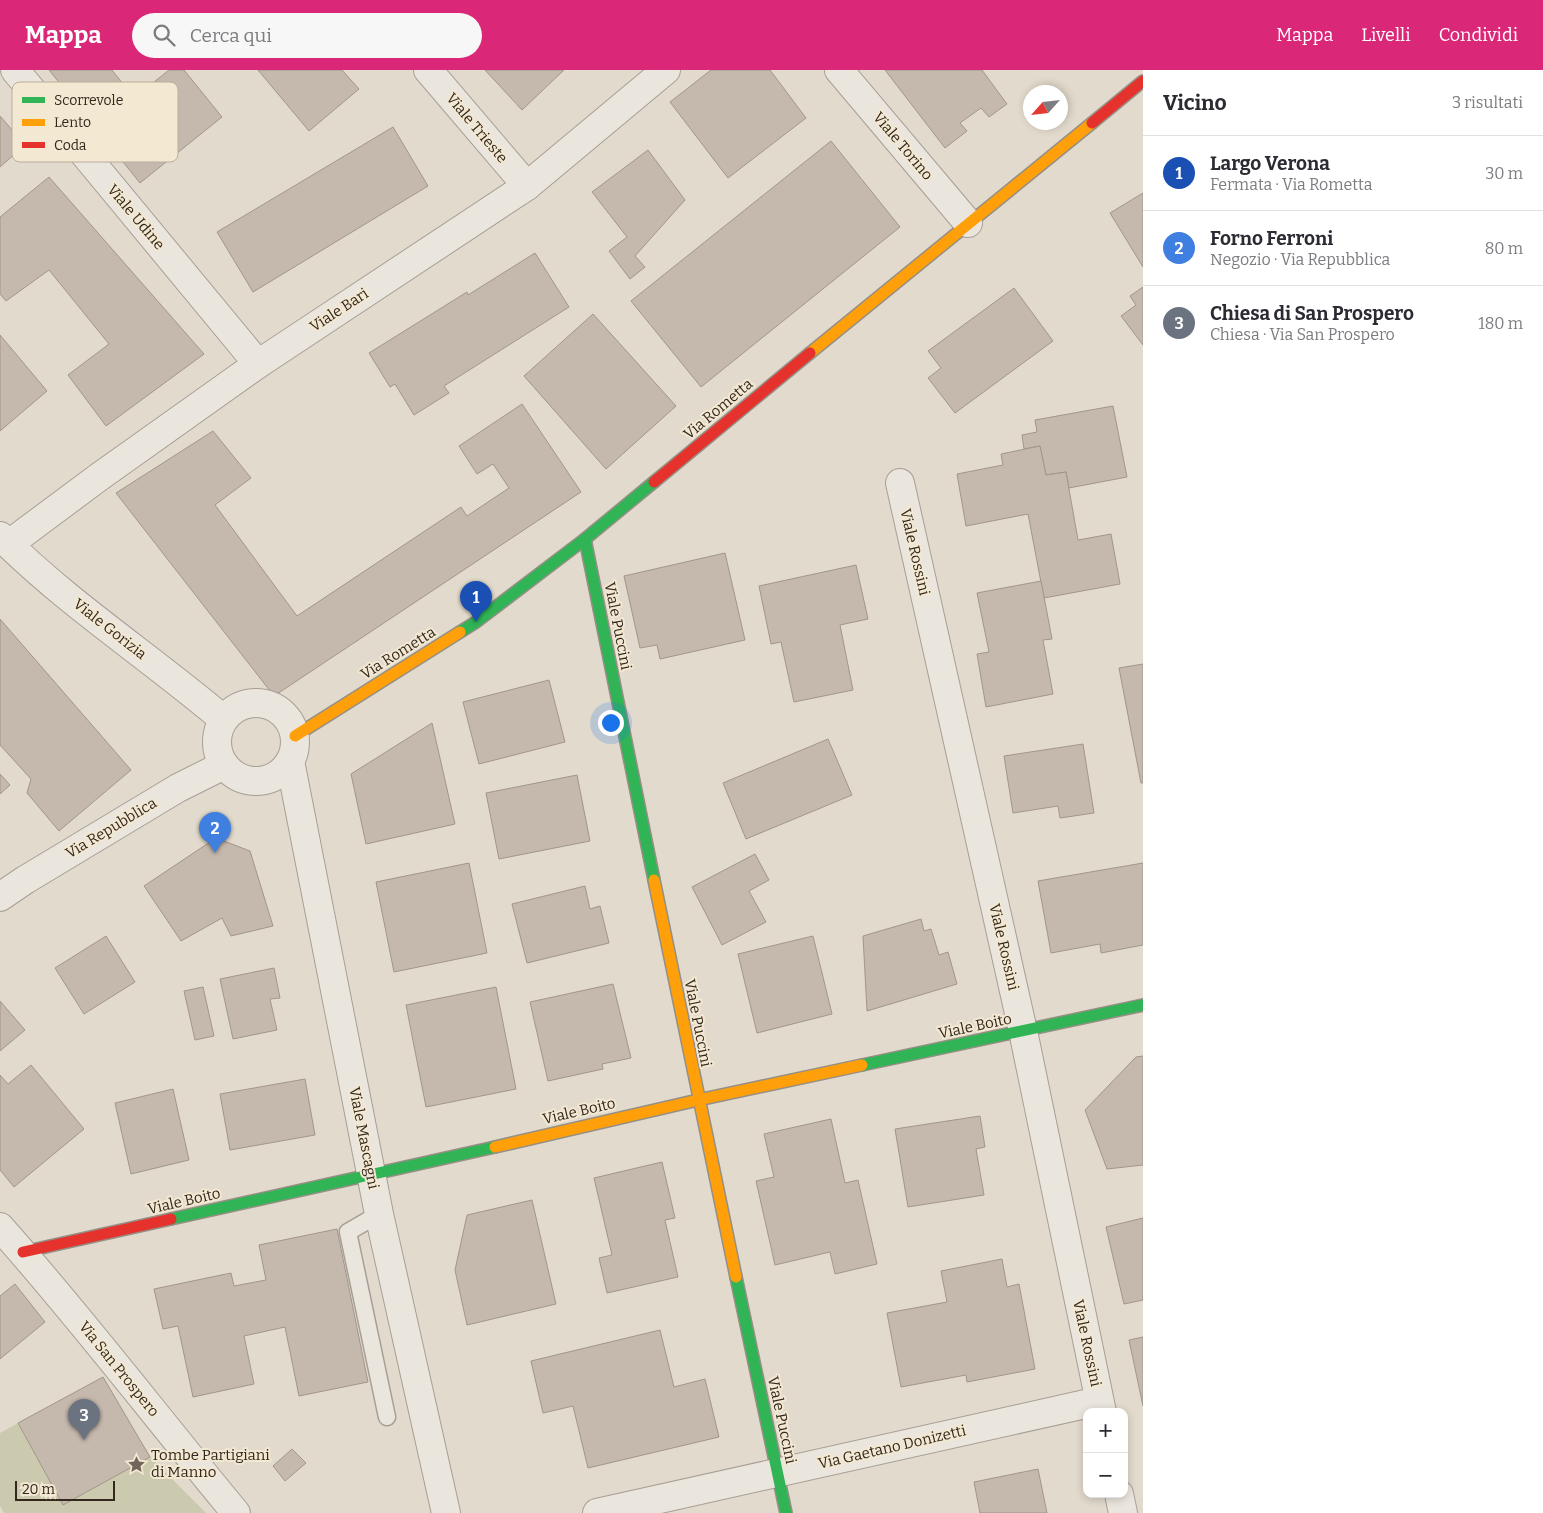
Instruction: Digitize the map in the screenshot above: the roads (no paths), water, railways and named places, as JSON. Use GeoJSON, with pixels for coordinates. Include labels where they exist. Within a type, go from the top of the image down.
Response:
{"type":"FeatureCollection","features":[{"type":"Feature","properties":{"kind":"street","name":"Viale Udine"},"geometry":{"type":"LineString","coordinates":[[15,70],[25,82]]}},
{"type":"Feature","properties":{"kind":"street","name":"Viale Trieste"},"geometry":{"type":"LineString","coordinates":[[428,70],[527,186]]}},
{"type":"Feature","properties":{"kind":"street","name":"Viale Bari"},"geometry":{"type":"LineString","coordinates":[[4,540],[86,487],[258,364],[527,186],[666,70]]}},
{"type":"Feature","properties":{"kind":"street","name":"Viale Torino"},"geometry":{"type":"LineString","coordinates":[[839,70],[968,223]]}},
{"type":"Feature","properties":{"kind":"street","name":"Via Rometta"},"geometry":{"type":"LineString","coordinates":[[292,748],[476,622],[584,539],[1143,81]]}},
{"type":"Feature","properties":{"kind":"street","name":"Viale Udine"},"geometry":{"type":"LineString","coordinates":[[91,162],[258,364]]}},
{"type":"Feature","properties":{"kind":"street","name":"Viale Rossini"},"geometry":{"type":"LineString","coordinates":[[900,483],[1023,1031],[1101,1406]]}},
{"type":"Feature","properties":{"kind":"street","name":"Viale Puccini"},"geometry":{"type":"LineString","coordinates":[[584,539],[698,1100],[786,1513]]}},
{"type":"Feature","properties":{"kind":"street","name":"Viale Gorizia"},"geometry":{"type":"LineString","coordinates":[[4,540],[48,580],[198,697],[223,719]]}},
{"type":"Feature","properties":{"kind":"street"},"geometry":{"type":"LineString","coordinates":[[264,703],[285,715],[292,728],[292,748],[285,768],[274,776],[256,781],[236,775],[224,765],[217,746],[217,736],[223,719],[230,712],[245,704],[264,703]]}},
{"type":"Feature","properties":{"kind":"street","name":"Viale Mascagni"},"geometry":{"type":"LineString","coordinates":[[292,748],[379,1214],[446,1513]]}},
{"type":"Feature","properties":{"kind":"street","name":"Via Repubblica"},"geometry":{"type":"LineString","coordinates":[[0,897],[24,880],[178,788],[224,765]]}},
{"type":"Feature","properties":{"kind":"street","name":"Viale Boito"},"geometry":{"type":"LineString","coordinates":[[23,1252],[372,1175],[698,1100],[1143,1005]]}},
{"type":"Feature","properties":{"kind":"street","name":"Via San Prospero"},"geometry":{"type":"LineString","coordinates":[[0,1227],[126,1376],[173,1437],[236,1513]]}},
{"type":"Feature","properties":{"kind":"street","name":"Via Gaetano Donizetti"},"geometry":{"type":"LineString","coordinates":[[597,1513],[778,1473],[1101,1406]]}},
{"type":"Feature","properties":{"kind":"street"},"geometry":{"type":"LineString","coordinates":[[1120,1498],[1123,1513]]}},
{"type":"Feature","properties":{"kind":"lane"},"geometry":{"type":"LineString","coordinates":[[379,1214],[348,1232],[387,1417]]}},
{"type":"Feature","properties":{"kind":"place","name":"Largo Verona"},"geometry":{"type":"Point","coordinates":[476,622]}},
{"type":"Feature","properties":{"kind":"place","name":"Forno Ferroni"},"geometry":{"type":"Point","coordinates":[215,853]}},
{"type":"Feature","properties":{"kind":"place","name":"Chiesa di San Prospero"},"geometry":{"type":"Point","coordinates":[84,1440]}},
{"type":"Feature","properties":{"kind":"place","name":"Tombe Partigiani di Manno"},"geometry":{"type":"Point","coordinates":[137,1464]}}]}
